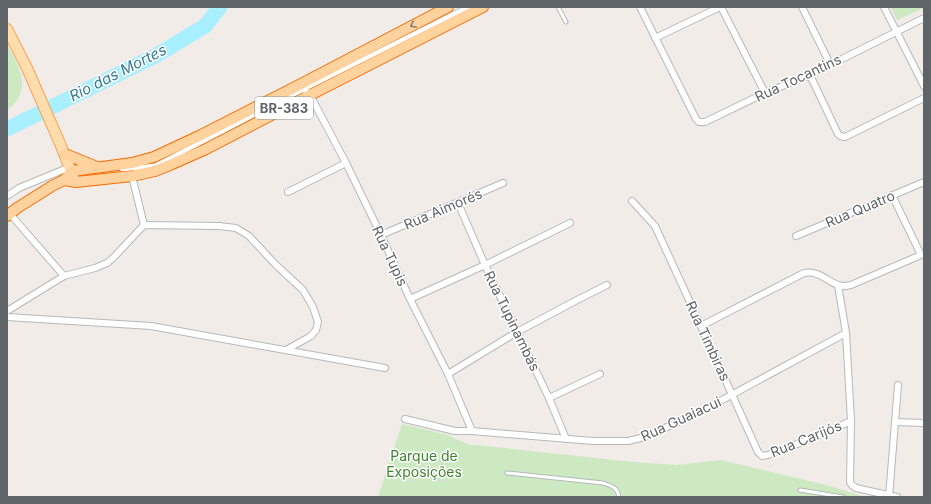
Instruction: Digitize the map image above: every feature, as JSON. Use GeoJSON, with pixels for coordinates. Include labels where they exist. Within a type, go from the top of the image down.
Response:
{"type":"FeatureCollection","features":[{"type":"Feature","properties":{"kind":"highway","name":"BR-383"},"geometry":{"type":"LineString","coordinates":[[76,182],[132,176],[177,162],[206,149],[305,89],[448,7]]}},
{"type":"Feature","properties":{"kind":"highway","name":"BR-383"},"geometry":{"type":"LineString","coordinates":[[71,169],[96,168],[132,163],[154,157],[484,7]]}},
{"type":"Feature","properties":{"kind":"highway"},"geometry":{"type":"LineString","coordinates":[[63,150],[96,168]]}},
{"type":"Feature","properties":{"kind":"highway"},"geometry":{"type":"LineString","coordinates":[[9,214],[52,186],[64,180],[71,169]]}},
{"type":"Feature","properties":{"kind":"highway"},"geometry":{"type":"LineString","coordinates":[[64,180],[76,182]]}},
{"type":"Feature","properties":{"kind":"main road"},"geometry":{"type":"LineString","coordinates":[[7,29],[27,68],[76,182]]}},
{"type":"Feature","properties":{"kind":"street"},"geometry":{"type":"LineString","coordinates":[[87,172],[155,166],[468,7]]}},
{"type":"Feature","properties":{"kind":"street"},"geometry":{"type":"LineString","coordinates":[[640,7],[656,38],[720,7],[765,94]]}},
{"type":"Feature","properties":{"kind":"street"},"geometry":{"type":"LineString","coordinates":[[802,7],[830,64]]}},
{"type":"Feature","properties":{"kind":"street"},"geometry":{"type":"LineString","coordinates":[[884,7],[924,86]]}},
{"type":"Feature","properties":{"kind":"street","name":"Rua Tocantins"},"geometry":{"type":"LineString","coordinates":[[656,38],[696,119],[699,122],[705,122],[810,75],[924,18]]}},
{"type":"Feature","properties":{"kind":"street"},"geometry":{"type":"LineString","coordinates":[[810,75],[840,136],[845,137],[924,98]]}},
{"type":"Feature","properties":{"kind":"street","name":"Rua Tupis"},"geometry":{"type":"LineString","coordinates":[[305,89],[346,163],[410,299],[448,374],[472,432]]}},
{"type":"Feature","properties":{"kind":"street"},"geometry":{"type":"LineString","coordinates":[[288,192],[346,163]]}},
{"type":"Feature","properties":{"kind":"street"},"geometry":{"type":"LineString","coordinates":[[7,196],[19,188],[71,169]]}},
{"type":"Feature","properties":{"kind":"street"},"geometry":{"type":"LineString","coordinates":[[132,176],[144,225]]}},
{"type":"Feature","properties":{"kind":"street","name":"Rua Quatro"},"geometry":{"type":"LineString","coordinates":[[796,236],[924,182]]}},
{"type":"Feature","properties":{"kind":"street","name":"Rua Aimorés"},"geometry":{"type":"LineString","coordinates":[[381,235],[504,183]]}},
{"type":"Feature","properties":{"kind":"street"},"geometry":{"type":"LineString","coordinates":[[701,326],[804,273],[814,272],[838,285],[845,286],[851,285],[921,255],[892,195]]}},
{"type":"Feature","properties":{"kind":"street","name":"Rua Timbiras"},"geometry":{"type":"LineString","coordinates":[[632,201],[655,226],[758,452],[762,456]]}},
{"type":"Feature","properties":{"kind":"street","name":"Rua Tupinambás"},"geometry":{"type":"LineString","coordinates":[[458,203],[485,265],[549,398],[566,439]]}},
{"type":"Feature","properties":{"kind":"street"},"geometry":{"type":"LineString","coordinates":[[9,214],[64,276]]}},
{"type":"Feature","properties":{"kind":"street"},"geometry":{"type":"LineString","coordinates":[[410,299],[485,265],[570,223]]}},
{"type":"Feature","properties":{"kind":"street"},"geometry":{"type":"LineString","coordinates":[[7,311],[64,276],[95,268],[106,263],[114,257],[144,225],[219,226],[236,228],[249,236],[303,290],[313,308],[318,322],[316,330],[311,336],[286,350]]}},
{"type":"Feature","properties":{"kind":"street"},"geometry":{"type":"LineString","coordinates":[[838,285],[846,332],[850,421],[850,482],[856,488],[897,497]]}},
{"type":"Feature","properties":{"kind":"street"},"geometry":{"type":"LineString","coordinates":[[448,374],[517,332],[607,286]]}},
{"type":"Feature","properties":{"kind":"street"},"geometry":{"type":"LineString","coordinates":[[7,316],[151,326],[385,368]]}},
{"type":"Feature","properties":{"kind":"street","name":"Rua Guaiacui"},"geometry":{"type":"LineString","coordinates":[[405,419],[455,431],[593,441],[628,441],[644,437],[698,413],[846,332]]}},
{"type":"Feature","properties":{"kind":"street"},"geometry":{"type":"LineString","coordinates":[[549,398],[600,374]]}},
{"type":"Feature","properties":{"kind":"street"},"geometry":{"type":"LineString","coordinates":[[890,496],[898,385]]}},
{"type":"Feature","properties":{"kind":"street","name":"Rua Carijós"},"geometry":{"type":"LineString","coordinates":[[762,456],[810,439],[850,421]]}},
{"type":"Feature","properties":{"kind":"street"},"geometry":{"type":"LineString","coordinates":[[895,422],[924,423]]}},
{"type":"Feature","properties":{"kind":"lane"},"geometry":{"type":"LineString","coordinates":[[558,7],[566,22]]}},
{"type":"Feature","properties":{"kind":"lane"},"geometry":{"type":"LineString","coordinates":[[506,472],[603,483],[613,486],[618,491],[619,497]]}},
{"type":"Feature","properties":{"kind":"lane"},"geometry":{"type":"LineString","coordinates":[[800,490],[843,497]]}},
{"type":"Feature","properties":{"kind":"green space"},"geometry":{"type":"Polygon","coordinates":[[[891,7],[924,7],[924,8],[897,20],[891,7]]]}},
{"type":"Feature","properties":{"kind":"green space"},"geometry":{"type":"Polygon","coordinates":[[[7,45],[20,70],[22,87],[20,95],[15,103],[7,110],[7,45]]]}},
{"type":"Feature","properties":{"kind":"green space","name":"Parque de Exposições"},"geometry":{"type":"Polygon","coordinates":[[[402,424],[448,435],[469,445],[676,465],[721,460],[830,486],[866,497],[378,497],[402,424]]]}},
{"type":"Feature","properties":{"kind":"waterway","name":"Rio das Mortes"},"geometry":{"type":"LineString","coordinates":[[7,129],[155,56],[205,26],[220,7]]}}]}
